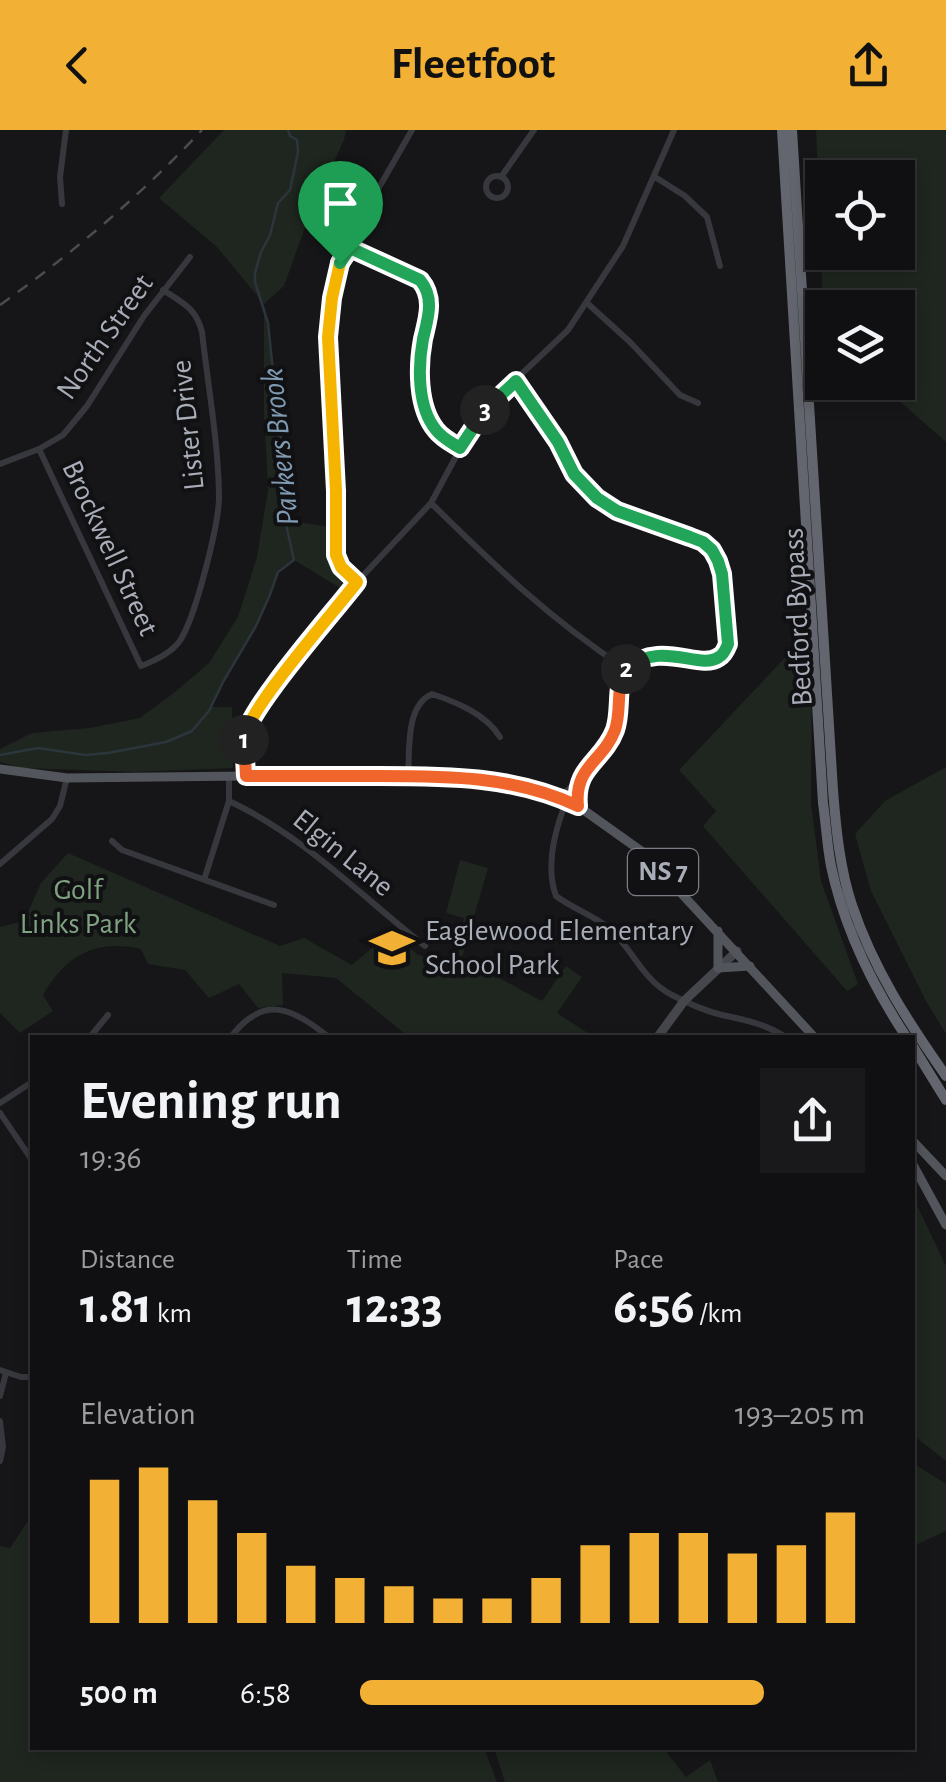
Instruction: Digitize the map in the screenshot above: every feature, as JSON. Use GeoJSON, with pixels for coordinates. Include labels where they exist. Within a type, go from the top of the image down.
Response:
{"type":"FeatureCollection","features":[{"type":"Feature","properties":{"kind":"highway","name":"Bedford Bypass"},"geometry":{"type":"LineString","coordinates":[[782,130],[822,784],[831,864],[841,906],[862,960],[905,1035]]}},
{"type":"Feature","properties":{"kind":"highway","name":"Bedford Bypass"},"geometry":{"type":"LineString","coordinates":[[792,130],[840,851],[851,903],[878,968],[907,1020],[946,1076]]}},
{"type":"Feature","properties":{"kind":"highway"},"geometry":{"type":"LineString","coordinates":[[915,1050],[946,1100]]}},
{"type":"Feature","properties":{"kind":"main road","name":"NS 7"},"geometry":{"type":"LineString","coordinates":[[0,769],[67,778],[467,777],[509,782],[562,799],[644,853],[812,1035]]}},
{"type":"Feature","properties":{"kind":"main road"},"geometry":{"type":"LineString","coordinates":[[718,931],[718,968],[750,966]]}},
{"type":"Feature","properties":{"kind":"main road"},"geometry":{"type":"LineString","coordinates":[[915,1143],[946,1176]]}},
{"type":"Feature","properties":{"kind":"main road"},"geometry":{"type":"LineString","coordinates":[[915,1168],[946,1224]]}},
{"type":"Feature","properties":{"kind":"street"},"geometry":{"type":"LineString","coordinates":[[62,204],[60,177],[66,130]]}},
{"type":"Feature","properties":{"kind":"street"},"geometry":{"type":"LineString","coordinates":[[357,582],[341,567],[336,555],[328,337],[332,298],[340,263],[412,130]]}},
{"type":"Feature","properties":{"kind":"street"},"geometry":{"type":"LineString","coordinates":[[501,177],[534,130]]}},
{"type":"Feature","properties":{"kind":"street"},"geometry":{"type":"LineString","coordinates":[[246,776],[244,731],[266,695],[357,582],[431,503],[488,406],[568,330],[587,304],[623,246],[674,130]]}},
{"type":"Feature","properties":{"kind":"street"},"geometry":{"type":"LineString","coordinates":[[655,176],[707,217],[720,266]]}},
{"type":"Feature","properties":{"kind":"street"},"geometry":{"type":"LineString","coordinates":[[350,248],[420,280],[427,288],[430,311],[420,359],[423,397],[434,428],[460,448]]}},
{"type":"Feature","properties":{"kind":"street","name":"North Street"},"geometry":{"type":"LineString","coordinates":[[0,464],[63,435],[190,257]]}},
{"type":"Feature","properties":{"kind":"street","name":"Lister Drive"},"geometry":{"type":"LineString","coordinates":[[140,666],[157,660],[178,643],[187,626],[204,578],[220,498],[198,317],[163,290]]}},
{"type":"Feature","properties":{"kind":"street"},"geometry":{"type":"LineString","coordinates":[[587,304],[680,395],[698,403]]}},
{"type":"Feature","properties":{"kind":"street"},"geometry":{"type":"LineString","coordinates":[[516,381],[558,442],[574,474],[597,498],[617,511],[703,542],[718,561],[728,644],[721,656],[712,660],[650,655],[626,669],[619,688],[614,733],[562,799],[551,866],[556,896],[608,927],[656,986],[718,1014],[770,1027],[782,1035]]}},
{"type":"Feature","properties":{"kind":"street","name":"Brockwell Street"},"geometry":{"type":"LineString","coordinates":[[39,448],[140,666]]}},
{"type":"Feature","properties":{"kind":"street"},"geometry":{"type":"LineString","coordinates":[[431,503],[518,588],[626,669]]}},
{"type":"Feature","properties":{"kind":"street"},"geometry":{"type":"LineString","coordinates":[[408,776],[415,708],[422,698],[432,694],[452,700],[492,724],[500,737]]}},
{"type":"Feature","properties":{"kind":"street"},"geometry":{"type":"LineString","coordinates":[[204,880],[229,802],[229,776]]}},
{"type":"Feature","properties":{"kind":"street"},"geometry":{"type":"LineString","coordinates":[[0,864],[52,819],[60,806],[67,778]]}},
{"type":"Feature","properties":{"kind":"street"},"geometry":{"type":"LineString","coordinates":[[578,806],[579,781]]}},
{"type":"Feature","properties":{"kind":"street","name":"Elgin Lane"},"geometry":{"type":"LineString","coordinates":[[229,802],[283,830],[425,946]]}},
{"type":"Feature","properties":{"kind":"street"},"geometry":{"type":"LineString","coordinates":[[112,840],[122,850],[274,906]]}},
{"type":"Feature","properties":{"kind":"street"},"geometry":{"type":"LineString","coordinates":[[659,1035],[684,1000],[737,951]]}},
{"type":"Feature","properties":{"kind":"street"},"geometry":{"type":"LineString","coordinates":[[232,1035],[253,1014],[282,1010],[305,1018],[326,1035]]}},
{"type":"Feature","properties":{"kind":"street"},"geometry":{"type":"LineString","coordinates":[[91,1035],[108,1015]]}},
{"type":"Feature","properties":{"kind":"street"},"geometry":{"type":"LineString","coordinates":[[0,1103],[30,1083]]}},
{"type":"Feature","properties":{"kind":"street"},"geometry":{"type":"LineString","coordinates":[[0,1113],[30,1157]]}},
{"type":"Feature","properties":{"kind":"street"},"geometry":{"type":"LineString","coordinates":[[0,1396],[3,1371],[30,1378]]}},
{"type":"Feature","properties":{"kind":"street"},"geometry":{"type":"LineString","coordinates":[[0,1421],[0,1462]]}},
{"type":"Feature","properties":{"kind":"green space"},"geometry":{"type":"Polygon","coordinates":[[[224,130],[346,130],[284,286],[264,304],[217,247],[159,198],[224,130]]]}},
{"type":"Feature","properties":{"kind":"green space"},"geometry":{"type":"Polygon","coordinates":[[[816,130],[946,130],[946,442],[898,400],[915,400],[915,290],[822,290],[822,270],[915,270],[915,160],[817,160],[816,130]]]}},
{"type":"Feature","properties":{"kind":"green space"},"geometry":{"type":"Polygon","coordinates":[[[264,304],[273,371],[281,396],[280,433],[288,472],[285,520],[336,528],[338,569],[346,582],[340,588],[294,560],[278,572],[258,621],[212,707],[232,707],[233,768],[135,772],[22,768],[0,762],[0,749],[32,733],[90,728],[140,718],[209,663],[238,617],[257,557],[268,490],[264,304]]]}},
{"type":"Feature","properties":{"kind":"green space"},"geometry":{"type":"Polygon","coordinates":[[[812,629],[811,803],[821,881],[858,984],[847,991],[703,826],[716,811],[679,770],[812,629]]]}},
{"type":"Feature","properties":{"kind":"green space"},"geometry":{"type":"Polygon","coordinates":[[[946,767],[946,1034],[871,891],[855,834],[885,801],[946,767]]]}},
{"type":"Feature","properties":{"kind":"green space","name":"Golf Links Park"},"geometry":{"type":"Polygon","coordinates":[[[68,853],[280,946],[304,938],[352,965],[391,932],[418,955],[448,972],[464,918],[446,913],[460,860],[488,868],[462,958],[542,1001],[566,966],[582,977],[557,1013],[591,1035],[407,1035],[336,978],[282,973],[283,1005],[258,1008],[239,984],[209,998],[185,970],[148,964],[141,949],[125,946],[96,949],[72,960],[43,995],[53,1011],[20,1033],[0,1013],[0,927],[24,921],[41,883],[68,853]]]}},
{"type":"Feature","properties":{"kind":"green space"},"geometry":{"type":"Polygon","coordinates":[[[915,1201],[946,1266],[946,1461],[915,1437],[915,1201]]]}},
{"type":"Feature","properties":{"kind":"green space"},"geometry":{"type":"Polygon","coordinates":[[[915,1464],[946,1484],[946,1531],[915,1545],[915,1464]]]}},
{"type":"Feature","properties":{"kind":"green space"},"geometry":{"type":"Polygon","coordinates":[[[30,1518],[30,1750],[485,1750],[497,1782],[0,1782],[0,1546],[10,1548],[30,1518]]]}},
{"type":"Feature","properties":{"kind":"green space"},"geometry":{"type":"Polygon","coordinates":[[[495,1750],[665,1750],[686,1777],[710,1760],[718,1782],[505,1782],[495,1750]]]}},
{"type":"Feature","properties":{"kind":"waterway","name":"Parkers Brook"},"geometry":{"type":"LineString","coordinates":[[0,755],[38,748],[85,755],[108,753],[166,742],[192,731],[209,711],[256,626],[278,572],[294,560],[285,520],[288,472],[280,433],[281,396],[273,371],[268,323],[255,282],[278,203],[290,190],[298,152],[297,140],[288,130]]}},
{"type":"Feature","properties":{"kind":"railway"},"geometry":{"type":"LineString","coordinates":[[0,305],[105,222],[202,130]]}},
{"type":"Feature","properties":{"kind":"place","name":"Eaglewood Elementary School Park"},"geometry":{"type":"Point","coordinates":[392,948]}},
{"type":"Feature","properties":{"kind":"route"},"geometry":{"type":"LineString","coordinates":[[350,248],[420,280],[427,288],[430,311],[420,359],[421,382],[428,415],[443,437],[460,448],[488,406],[516,381],[558,442],[574,474],[597,498],[632,518],[703,542],[718,561],[728,644],[721,656],[712,660],[650,655],[626,669],[619,688],[614,733],[579,781],[578,806],[509,782],[467,777],[246,776],[244,731],[266,695],[357,582],[341,567],[336,555],[328,337],[340,263],[350,248]]}}]}
